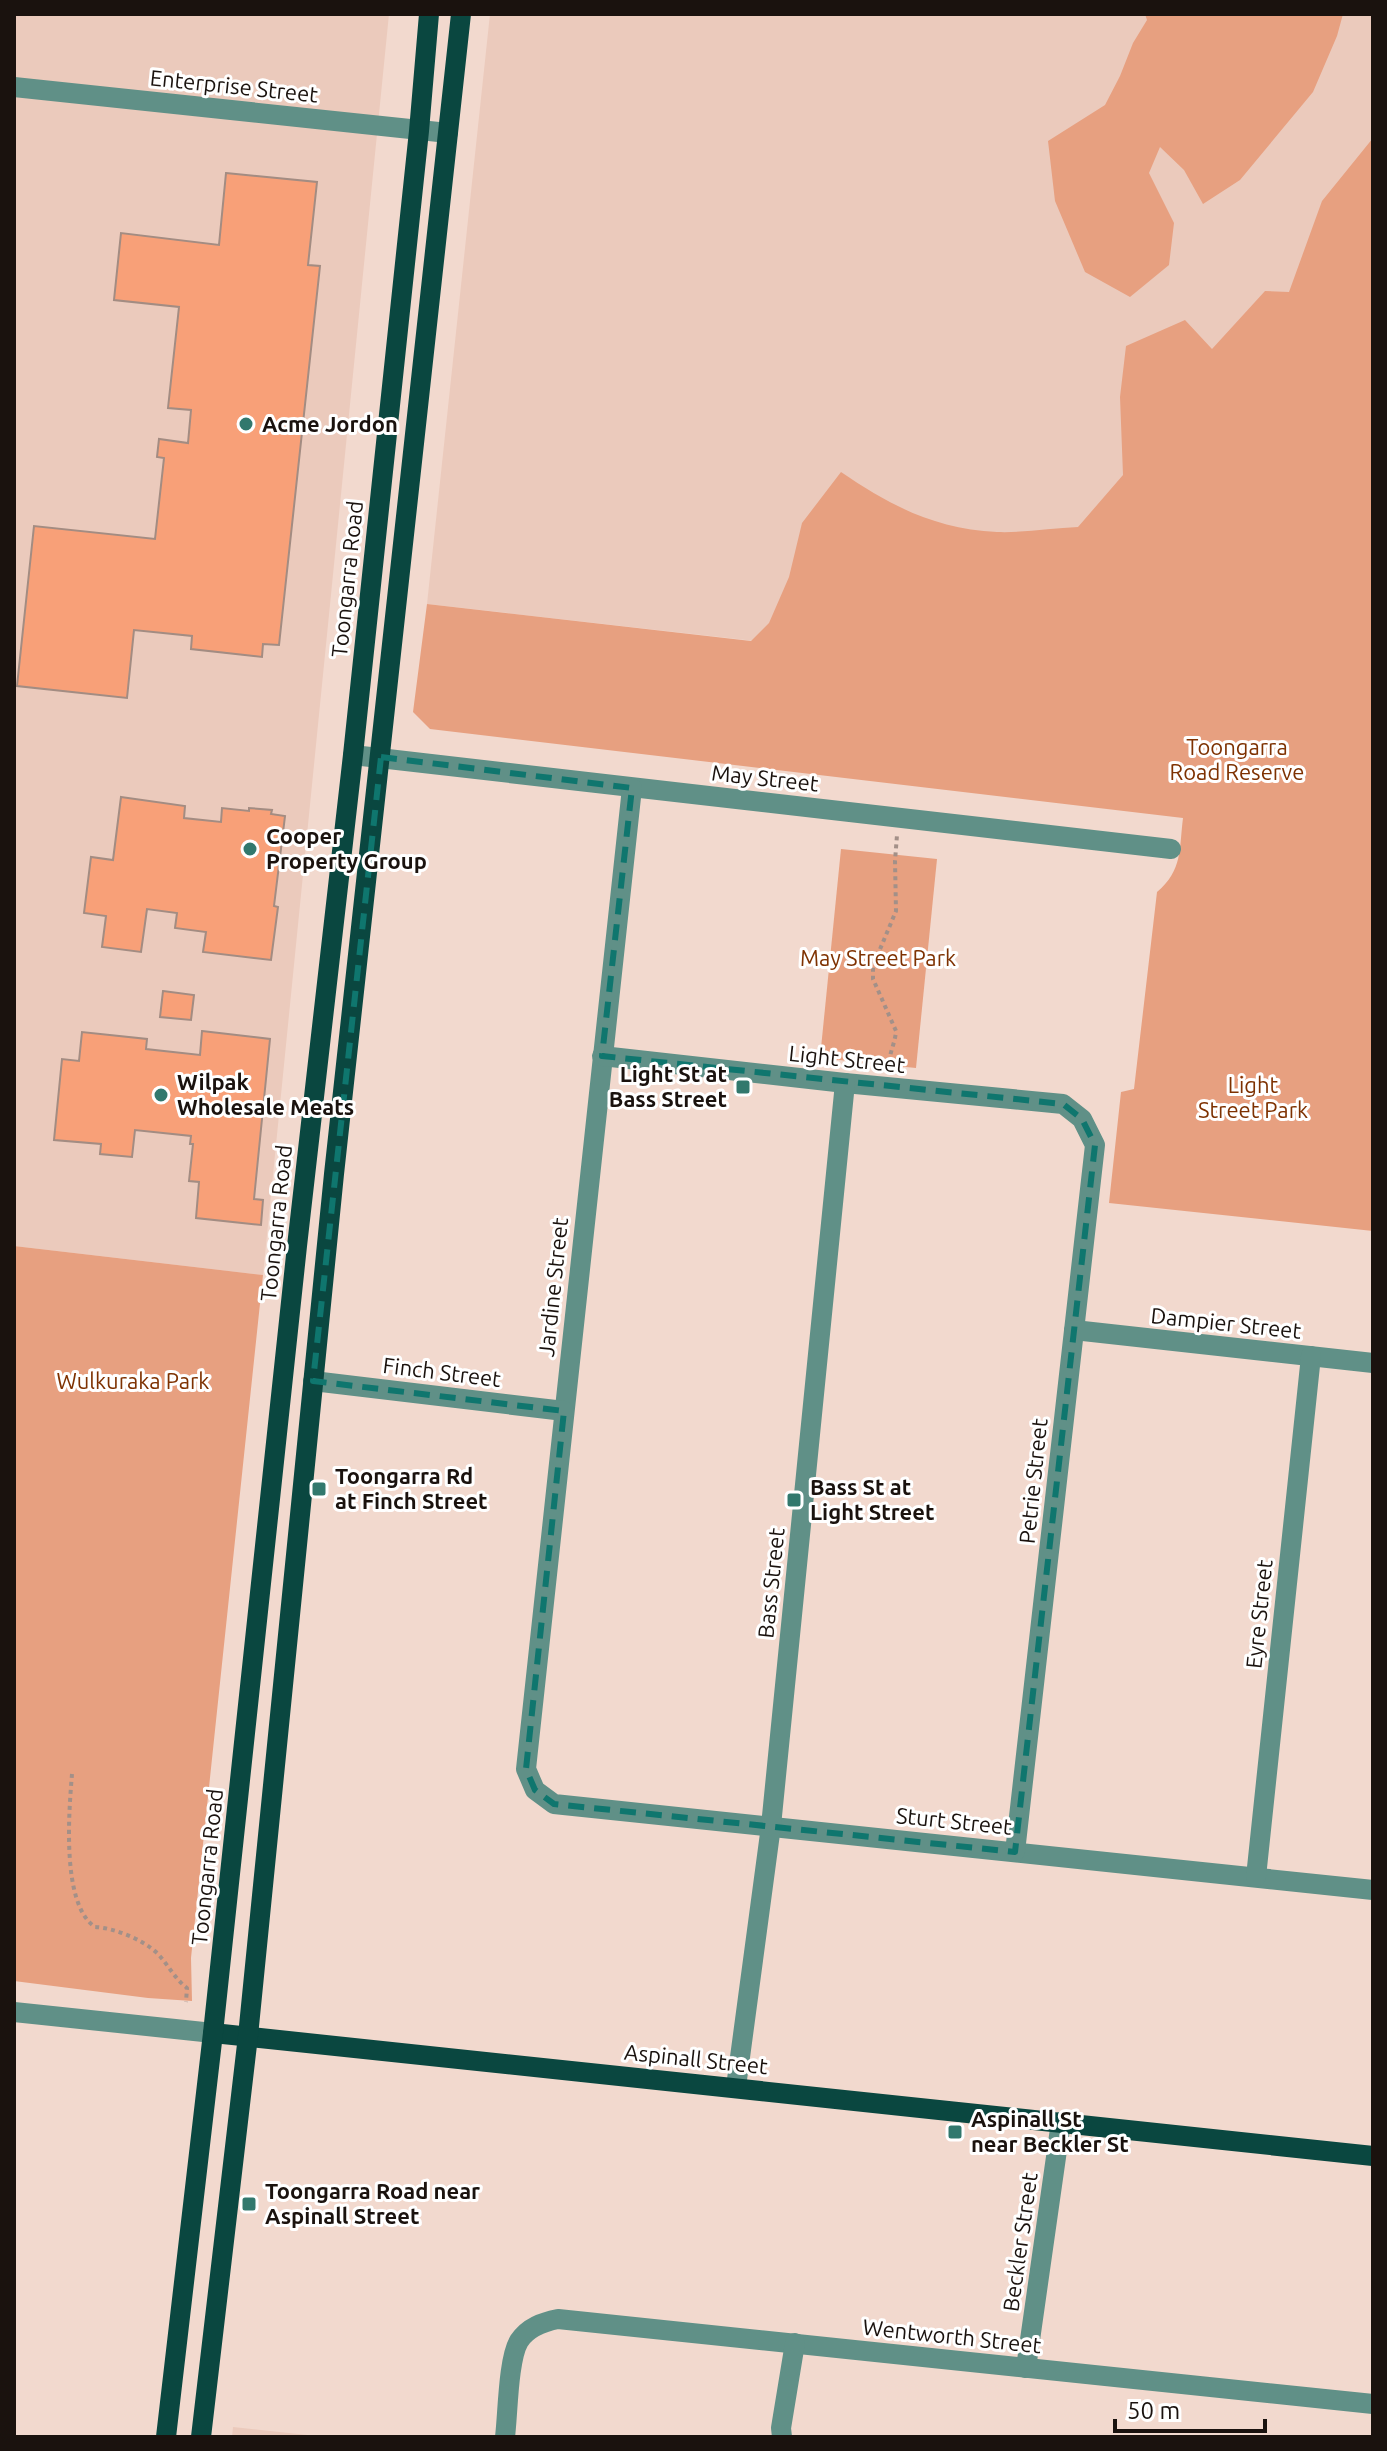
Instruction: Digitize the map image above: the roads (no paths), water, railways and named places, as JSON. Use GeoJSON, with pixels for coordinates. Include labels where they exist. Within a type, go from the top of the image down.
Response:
{"type":"FeatureCollection","features":[{"type":"Feature","properties":{"kind":"main road","name":"Toongarra Road"},"geometry":{"type":"LineString","coordinates":[[166,2437],[353,755],[429,14]]}},
{"type":"Feature","properties":{"kind":"main road"},"geometry":{"type":"LineString","coordinates":[[201,2437],[248,2036],[313,1381],[461,14]]}},
{"type":"Feature","properties":{"kind":"main road","name":"Aspinall Street"},"geometry":{"type":"LineString","coordinates":[[213,2033],[1373,2156]]}},
{"type":"Feature","properties":{"kind":"street","name":"Enterprise Street"},"geometry":{"type":"LineString","coordinates":[[14,87],[448,133]]}},
{"type":"Feature","properties":{"kind":"street","name":"May Street"},"geometry":{"type":"LineString","coordinates":[[353,755],[1171,849]]}},
{"type":"Feature","properties":{"kind":"street","name":"Jardine Street"},"geometry":{"type":"LineString","coordinates":[[535,1790],[526,1769],[632,788]]}},
{"type":"Feature","properties":{"kind":"street","name":"Light Street"},"geometry":{"type":"LineString","coordinates":[[602,1056],[1063,1104],[1082,1119]]}},
{"type":"Feature","properties":{"kind":"street","name":"Bass Street"},"geometry":{"type":"LineString","coordinates":[[736,2087],[771,1826],[845,1083]]}},
{"type":"Feature","properties":{"kind":"street","name":"Petrie Street"},"geometry":{"type":"LineString","coordinates":[[1015,1852],[1095,1145],[1082,1119]]}},
{"type":"Feature","properties":{"kind":"street","name":"Dampier Street"},"geometry":{"type":"LineString","coordinates":[[1074,1330],[1373,1363]]}},
{"type":"Feature","properties":{"kind":"street","name":"Eyre Street"},"geometry":{"type":"LineString","coordinates":[[1256,1877],[1311,1356]]}},
{"type":"Feature","properties":{"kind":"street","name":"Finch Street"},"geometry":{"type":"LineString","coordinates":[[313,1381],[564,1411]]}},
{"type":"Feature","properties":{"kind":"street","name":"Sturt Street"},"geometry":{"type":"LineString","coordinates":[[535,1790],[554,1804],[1373,1890]]}},
{"type":"Feature","properties":{"kind":"street","name":"Aspinall Street"},"geometry":{"type":"LineString","coordinates":[[14,2012],[213,2033]]}},
{"type":"Feature","properties":{"kind":"street","name":"Beckler Street"},"geometry":{"type":"LineString","coordinates":[[1026,2368],[1061,2122]]}},
{"type":"Feature","properties":{"kind":"street","name":"Wentworth Street"},"geometry":{"type":"LineString","coordinates":[[505,2437],[514,2355],[520,2340],[542,2322],[558,2319],[1373,2404]]}},
{"type":"Feature","properties":{"kind":"street"},"geometry":{"type":"LineString","coordinates":[[782,2437],[795,2343]]}},
{"type":"Feature","properties":{"kind":"place","name":"Acme Jordon"},"geometry":{"type":"Point","coordinates":[246,424]}},
{"type":"Feature","properties":{"kind":"place","name":"Cooper Property Group"},"geometry":{"type":"Point","coordinates":[250,849]}},
{"type":"Feature","properties":{"kind":"place","name":"Light St at Bass Street"},"geometry":{"type":"Point","coordinates":[743,1087]}},
{"type":"Feature","properties":{"kind":"place","name":"Wilpak Wholesale Meats"},"geometry":{"type":"Point","coordinates":[161,1095]}},
{"type":"Feature","properties":{"kind":"place","name":"Toongarra Rd at Finch Street"},"geometry":{"type":"Point","coordinates":[319,1489]}},
{"type":"Feature","properties":{"kind":"place","name":"Bass St at Light Street"},"geometry":{"type":"Point","coordinates":[794,1500]}},
{"type":"Feature","properties":{"kind":"place","name":"Aspinall St near Beckler St"},"geometry":{"type":"Point","coordinates":[955,2132]}},
{"type":"Feature","properties":{"kind":"place","name":"Toongarra Road near Aspinall Street"},"geometry":{"type":"Point","coordinates":[249,2204]}},
{"type":"Feature","properties":{"kind":"park label","name":"Toongarra Road Reserve"},"geometry":{"type":"Point","coordinates":[1237,760]}},
{"type":"Feature","properties":{"kind":"park label","name":"May Street Park"},"geometry":{"type":"Point","coordinates":[878,958]}},
{"type":"Feature","properties":{"kind":"park label","name":"Light Street Park"},"geometry":{"type":"Point","coordinates":[1253,1098]}},
{"type":"Feature","properties":{"kind":"park label","name":"Wulkuraka Park"},"geometry":{"type":"Point","coordinates":[133,1381]}}]}
